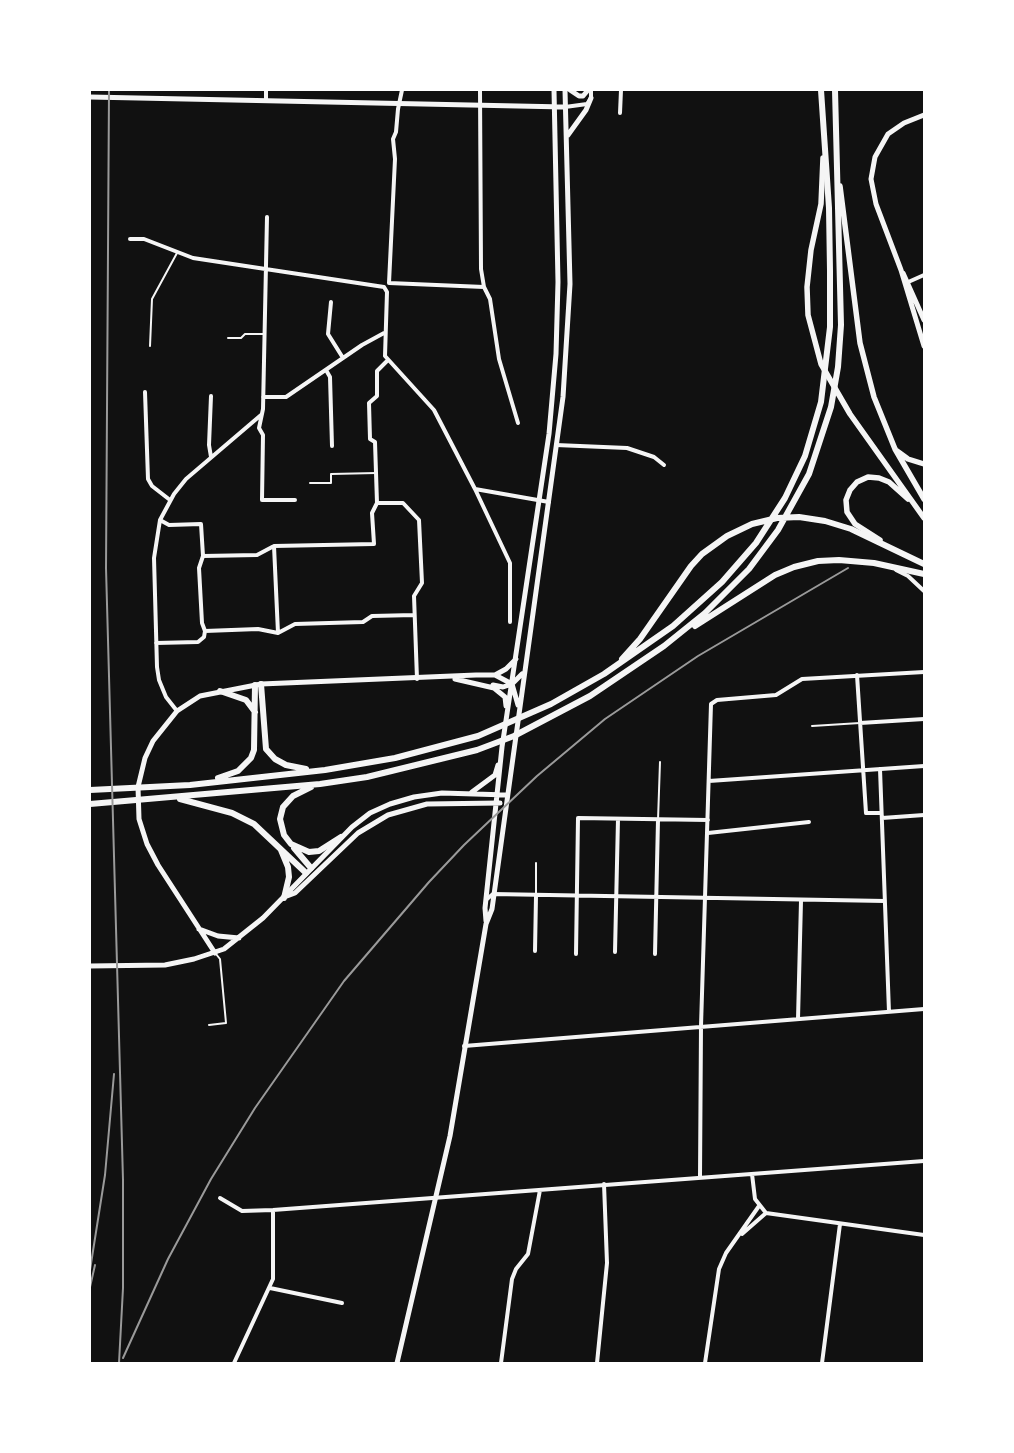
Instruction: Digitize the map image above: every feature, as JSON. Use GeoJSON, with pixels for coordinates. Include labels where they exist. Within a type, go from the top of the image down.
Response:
{"type":"FeatureCollection","features":[{"type":"Feature","properties":{"kind":"highway"},"geometry":{"type":"LineString","coordinates":[[90,790],[190,785],[325,770],[395,758],[478,736],[551,704],[604,674],[673,626],[722,582],[769,525],[785,498],[805,456],[821,402],[830,327],[829,208],[820,90]]}},
{"type":"Feature","properties":{"kind":"highway"},"geometry":{"type":"LineString","coordinates":[[673,640],[728,590],[765,550],[794,504],[809,474],[821,441],[835,383],[841,325],[835,90]]}},
{"type":"Feature","properties":{"kind":"highway"},"geometry":{"type":"LineString","coordinates":[[604,674],[624,658],[640,639],[691,566],[702,554],[726,536],[752,524],[777,518],[799,517],[825,521],[851,529],[924,564]]}},
{"type":"Feature","properties":{"kind":"highway"},"geometry":{"type":"LineString","coordinates":[[90,804],[320,784],[367,777],[477,750],[514,736],[590,696],[757,585],[794,566],[839,560],[874,563],[924,574]]}},
{"type":"Feature","properties":{"kind":"highway"},"geometry":{"type":"LineString","coordinates":[[258,684],[266,749],[275,759],[286,764],[299,768],[325,770]]}},
{"type":"Feature","properties":{"kind":"highway"},"geometry":{"type":"LineString","coordinates":[[190,785],[229,775],[244,766],[254,750],[258,684]]}},
{"type":"Feature","properties":{"kind":"highway"},"geometry":{"type":"LineString","coordinates":[[220,691],[246,700],[255,712]]}},
{"type":"Feature","properties":{"kind":"highway"},"geometry":{"type":"LineString","coordinates":[[311,872],[290,844],[281,828],[280,815],[293,796],[320,784]]}},
{"type":"Feature","properties":{"kind":"highway"},"geometry":{"type":"LineString","coordinates":[[174,798],[232,813],[254,824],[311,872]]}},
{"type":"Feature","properties":{"kind":"highway"},"geometry":{"type":"LineString","coordinates":[[290,844],[308,852],[319,851],[341,837]]}},
{"type":"Feature","properties":{"kind":"highway"},"geometry":{"type":"LineString","coordinates":[[278,845],[288,867],[289,877],[284,898]]}},
{"type":"Feature","properties":{"kind":"main road"},"geometry":{"type":"LineString","coordinates":[[837,139],[843,212],[860,343],[874,398],[895,449],[924,499]]}},
{"type":"Feature","properties":{"kind":"main road"},"geometry":{"type":"LineString","coordinates":[[824,144],[821,204],[812,250],[808,287],[808,315],[821,364],[850,414],[924,518]]}},
{"type":"Feature","properties":{"kind":"main road"},"geometry":{"type":"LineString","coordinates":[[895,449],[908,459],[924,464]]}},
{"type":"Feature","properties":{"kind":"main road"},"geometry":{"type":"LineString","coordinates":[[902,553],[855,524],[847,512],[846,500],[857,482],[868,477],[879,478],[889,482],[917,507]]}},
{"type":"Feature","properties":{"kind":"street"},"geometry":{"type":"LineString","coordinates":[[266,90],[266,100]]}},
{"type":"Feature","properties":{"kind":"street"},"geometry":{"type":"LineString","coordinates":[[402,90],[396,132],[393,138],[394,189],[387,280],[393,284],[484,287]]}},
{"type":"Feature","properties":{"kind":"street"},"geometry":{"type":"LineString","coordinates":[[480,90],[479,106],[482,142],[480,254],[484,287],[490,299],[499,358],[518,423]]}},
{"type":"Feature","properties":{"kind":"street"},"geometry":{"type":"LineString","coordinates":[[397,1363],[450,1136],[486,924],[502,747],[549,434],[557,318],[554,90]]}},
{"type":"Feature","properties":{"kind":"street"},"geometry":{"type":"LineString","coordinates":[[486,924],[492,909],[563,397],[569,304],[565,90]]}},
{"type":"Feature","properties":{"kind":"street"},"geometry":{"type":"LineString","coordinates":[[566,140],[570,130],[586,110],[591,98],[590,90],[582,96],[578,96],[570,90]]}},
{"type":"Feature","properties":{"kind":"street"},"geometry":{"type":"LineString","coordinates":[[620,113],[621,90]]}},
{"type":"Feature","properties":{"kind":"street"},"geometry":{"type":"LineString","coordinates":[[90,97],[554,107],[587,104],[591,98]]}},
{"type":"Feature","properties":{"kind":"street"},"geometry":{"type":"LineString","coordinates":[[916,322],[924,320],[901,270],[873,192],[873,168],[879,149],[888,134],[904,123],[924,115]]}},
{"type":"Feature","properties":{"kind":"street"},"geometry":{"type":"LineString","coordinates":[[267,217],[263,396],[259,428],[263,435],[262,500],[294,500]]}},
{"type":"Feature","properties":{"kind":"street"},"geometry":{"type":"LineString","coordinates":[[130,239],[144,239],[193,258],[265,270],[380,284],[387,292],[384,351],[388,360],[434,410],[475,489],[510,563],[510,622]]}},
{"type":"Feature","properties":{"kind":"street"},"geometry":{"type":"LineString","coordinates":[[906,282],[924,275]]}},
{"type":"Feature","properties":{"kind":"street"},"geometry":{"type":"LineString","coordinates":[[906,282],[924,346]]}},
{"type":"Feature","properties":{"kind":"street"},"geometry":{"type":"LineString","coordinates":[[331,302],[328,334],[343,358]]}},
{"type":"Feature","properties":{"kind":"street"},"geometry":{"type":"LineString","coordinates":[[263,396],[286,397],[384,333]]}},
{"type":"Feature","properties":{"kind":"street"},"geometry":{"type":"LineString","coordinates":[[203,556],[257,556],[274,546],[374,544],[372,513],[377,503],[375,442],[370,438],[369,403],[377,396],[378,371],[388,360]]}},
{"type":"Feature","properties":{"kind":"street"},"geometry":{"type":"LineString","coordinates":[[326,370],[330,377],[332,446]]}},
{"type":"Feature","properties":{"kind":"street"},"geometry":{"type":"LineString","coordinates":[[145,392],[148,479],[152,486],[170,500]]}},
{"type":"Feature","properties":{"kind":"street"},"geometry":{"type":"LineString","coordinates":[[210,396],[209,445],[211,457]]}},
{"type":"Feature","properties":{"kind":"street"},"geometry":{"type":"LineString","coordinates":[[177,711],[166,697],[159,680],[154,558],[160,520],[170,500],[186,479],[261,415]]}},
{"type":"Feature","properties":{"kind":"street"},"geometry":{"type":"LineString","coordinates":[[556,444],[627,448],[654,457],[664,465]]}},
{"type":"Feature","properties":{"kind":"street"},"geometry":{"type":"LineString","coordinates":[[475,489],[549,502]]}},
{"type":"Feature","properties":{"kind":"street"},"geometry":{"type":"LineString","coordinates":[[377,503],[403,503],[419,520],[422,583],[414,596],[417,679]]}},
{"type":"Feature","properties":{"kind":"street"},"geometry":{"type":"LineString","coordinates":[[156,643],[198,642],[204,637],[205,631],[202,622],[199,568],[203,556],[201,524],[169,525],[160,520]]}},
{"type":"Feature","properties":{"kind":"street"},"geometry":{"type":"LineString","coordinates":[[274,546],[278,633]]}},
{"type":"Feature","properties":{"kind":"street"},"geometry":{"type":"LineString","coordinates":[[874,563],[908,576],[924,591]]}},
{"type":"Feature","properties":{"kind":"street"},"geometry":{"type":"LineString","coordinates":[[205,631],[258,629],[278,633],[295,624],[362,622],[372,616],[414,615]]}},
{"type":"Feature","properties":{"kind":"street"},"geometry":{"type":"LineString","coordinates":[[215,953],[154,858],[147,844],[139,819],[138,787],[142,769],[153,740],[177,711],[189,701],[220,691],[258,684],[495,675],[506,669],[516,659]]}},
{"type":"Feature","properties":{"kind":"street"},"geometry":{"type":"LineString","coordinates":[[448,677],[503,687],[520,679],[524,671]]}},
{"type":"Feature","properties":{"kind":"street"},"geometry":{"type":"LineString","coordinates":[[700,1177],[701,1026],[711,704],[717,700],[776,695],[802,679],[924,672]]}},
{"type":"Feature","properties":{"kind":"street"},"geometry":{"type":"LineString","coordinates":[[495,675],[512,684],[519,707]]}},
{"type":"Feature","properties":{"kind":"street"},"geometry":{"type":"LineString","coordinates":[[857,675],[866,813],[882,812]]}},
{"type":"Feature","properties":{"kind":"street"},"geometry":{"type":"LineString","coordinates":[[485,684],[500,692],[505,698],[507,712]]}},
{"type":"Feature","properties":{"kind":"street"},"geometry":{"type":"LineString","coordinates":[[860,723],[924,719]]}},
{"type":"Feature","properties":{"kind":"street"},"geometry":{"type":"LineString","coordinates":[[472,792],[495,775],[501,758]]}},
{"type":"Feature","properties":{"kind":"street"},"geometry":{"type":"LineString","coordinates":[[709,781],[924,766]]}},
{"type":"Feature","properties":{"kind":"street"},"geometry":{"type":"LineString","coordinates":[[880,769],[889,1012]]}},
{"type":"Feature","properties":{"kind":"street"},"geometry":{"type":"LineString","coordinates":[[311,872],[341,837],[370,813],[390,804],[414,797],[472,792],[507,795]]}},
{"type":"Feature","properties":{"kind":"street"},"geometry":{"type":"LineString","coordinates":[[90,966],[165,966],[215,953],[239,938],[311,872],[358,833],[394,812],[427,804],[506,803]]}},
{"type":"Feature","properties":{"kind":"street"},"geometry":{"type":"LineString","coordinates":[[882,818],[924,814]]}},
{"type":"Feature","properties":{"kind":"street"},"geometry":{"type":"LineString","coordinates":[[576,954],[578,818],[708,820]]}},
{"type":"Feature","properties":{"kind":"street"},"geometry":{"type":"LineString","coordinates":[[615,952],[618,819]]}},
{"type":"Feature","properties":{"kind":"street"},"geometry":{"type":"LineString","coordinates":[[655,954],[658,820]]}},
{"type":"Feature","properties":{"kind":"street"},"geometry":{"type":"LineString","coordinates":[[708,833],[809,822]]}},
{"type":"Feature","properties":{"kind":"street"},"geometry":{"type":"LineString","coordinates":[[487,899],[493,894],[617,898],[885,901]]}},
{"type":"Feature","properties":{"kind":"street"},"geometry":{"type":"LineString","coordinates":[[535,951],[536,896]]}},
{"type":"Feature","properties":{"kind":"street"},"geometry":{"type":"LineString","coordinates":[[798,1019],[801,901]]}},
{"type":"Feature","properties":{"kind":"street"},"geometry":{"type":"LineString","coordinates":[[198,928],[218,936],[239,938]]}},
{"type":"Feature","properties":{"kind":"street"},"geometry":{"type":"LineString","coordinates":[[464,1046],[924,1009]]}},
{"type":"Feature","properties":{"kind":"street"},"geometry":{"type":"LineString","coordinates":[[220,1198],[242,1211],[273,1210],[924,1161]]}},
{"type":"Feature","properties":{"kind":"street"},"geometry":{"type":"LineString","coordinates":[[752,1174],[755,1199],[766,1213],[924,1234]]}},
{"type":"Feature","properties":{"kind":"street"},"geometry":{"type":"LineString","coordinates":[[597,1363],[607,1263],[604,1184]]}},
{"type":"Feature","properties":{"kind":"street"},"geometry":{"type":"LineString","coordinates":[[501,1363],[512,1279],[516,1269],[528,1254],[540,1190]]}},
{"type":"Feature","properties":{"kind":"street"},"geometry":{"type":"LineString","coordinates":[[705,1363],[719,1270],[726,1253],[759,1206]]}},
{"type":"Feature","properties":{"kind":"street"},"geometry":{"type":"LineString","coordinates":[[234,1363],[273,1279],[273,1210]]}},
{"type":"Feature","properties":{"kind":"street"},"geometry":{"type":"LineString","coordinates":[[740,1235],[766,1213]]}},
{"type":"Feature","properties":{"kind":"street"},"geometry":{"type":"LineString","coordinates":[[822,1363],[840,1224]]}},
{"type":"Feature","properties":{"kind":"street"},"geometry":{"type":"LineString","coordinates":[[270,1288],[342,1304]]}},
{"type":"Feature","properties":{"kind":"lane"},"geometry":{"type":"LineString","coordinates":[[150,346],[152,299],[177,253]]}},
{"type":"Feature","properties":{"kind":"lane"},"geometry":{"type":"LineString","coordinates":[[228,338],[241,338],[245,334],[264,334]]}},
{"type":"Feature","properties":{"kind":"lane"},"geometry":{"type":"LineString","coordinates":[[310,483],[331,482],[331,474],[376,473]]}},
{"type":"Feature","properties":{"kind":"lane"},"geometry":{"type":"LineString","coordinates":[[812,726],[860,723]]}},
{"type":"Feature","properties":{"kind":"lane"},"geometry":{"type":"LineString","coordinates":[[658,820],[660,762]]}},
{"type":"Feature","properties":{"kind":"lane"},"geometry":{"type":"LineString","coordinates":[[536,863],[536,896]]}},
{"type":"Feature","properties":{"kind":"lane"},"geometry":{"type":"LineString","coordinates":[[209,1025],[226,1023],[220,959],[215,953]]}},
{"type":"Feature","properties":{"kind":"railway"},"geometry":{"type":"LineString","coordinates":[[109,90],[106,568],[123,1180],[123,1288],[119,1363]]}},
{"type":"Feature","properties":{"kind":"railway"},"geometry":{"type":"LineString","coordinates":[[123,1358],[168,1259],[211,1179],[255,1108],[344,981],[429,882],[464,845],[537,776],[605,719],[698,656],[848,568]]}},
{"type":"Feature","properties":{"kind":"railway"},"geometry":{"type":"LineString","coordinates":[[90,1270],[105,1175],[114,1074]]}},
{"type":"Feature","properties":{"kind":"railway"},"geometry":{"type":"LineString","coordinates":[[90,1287],[95,1265]]}}]}
